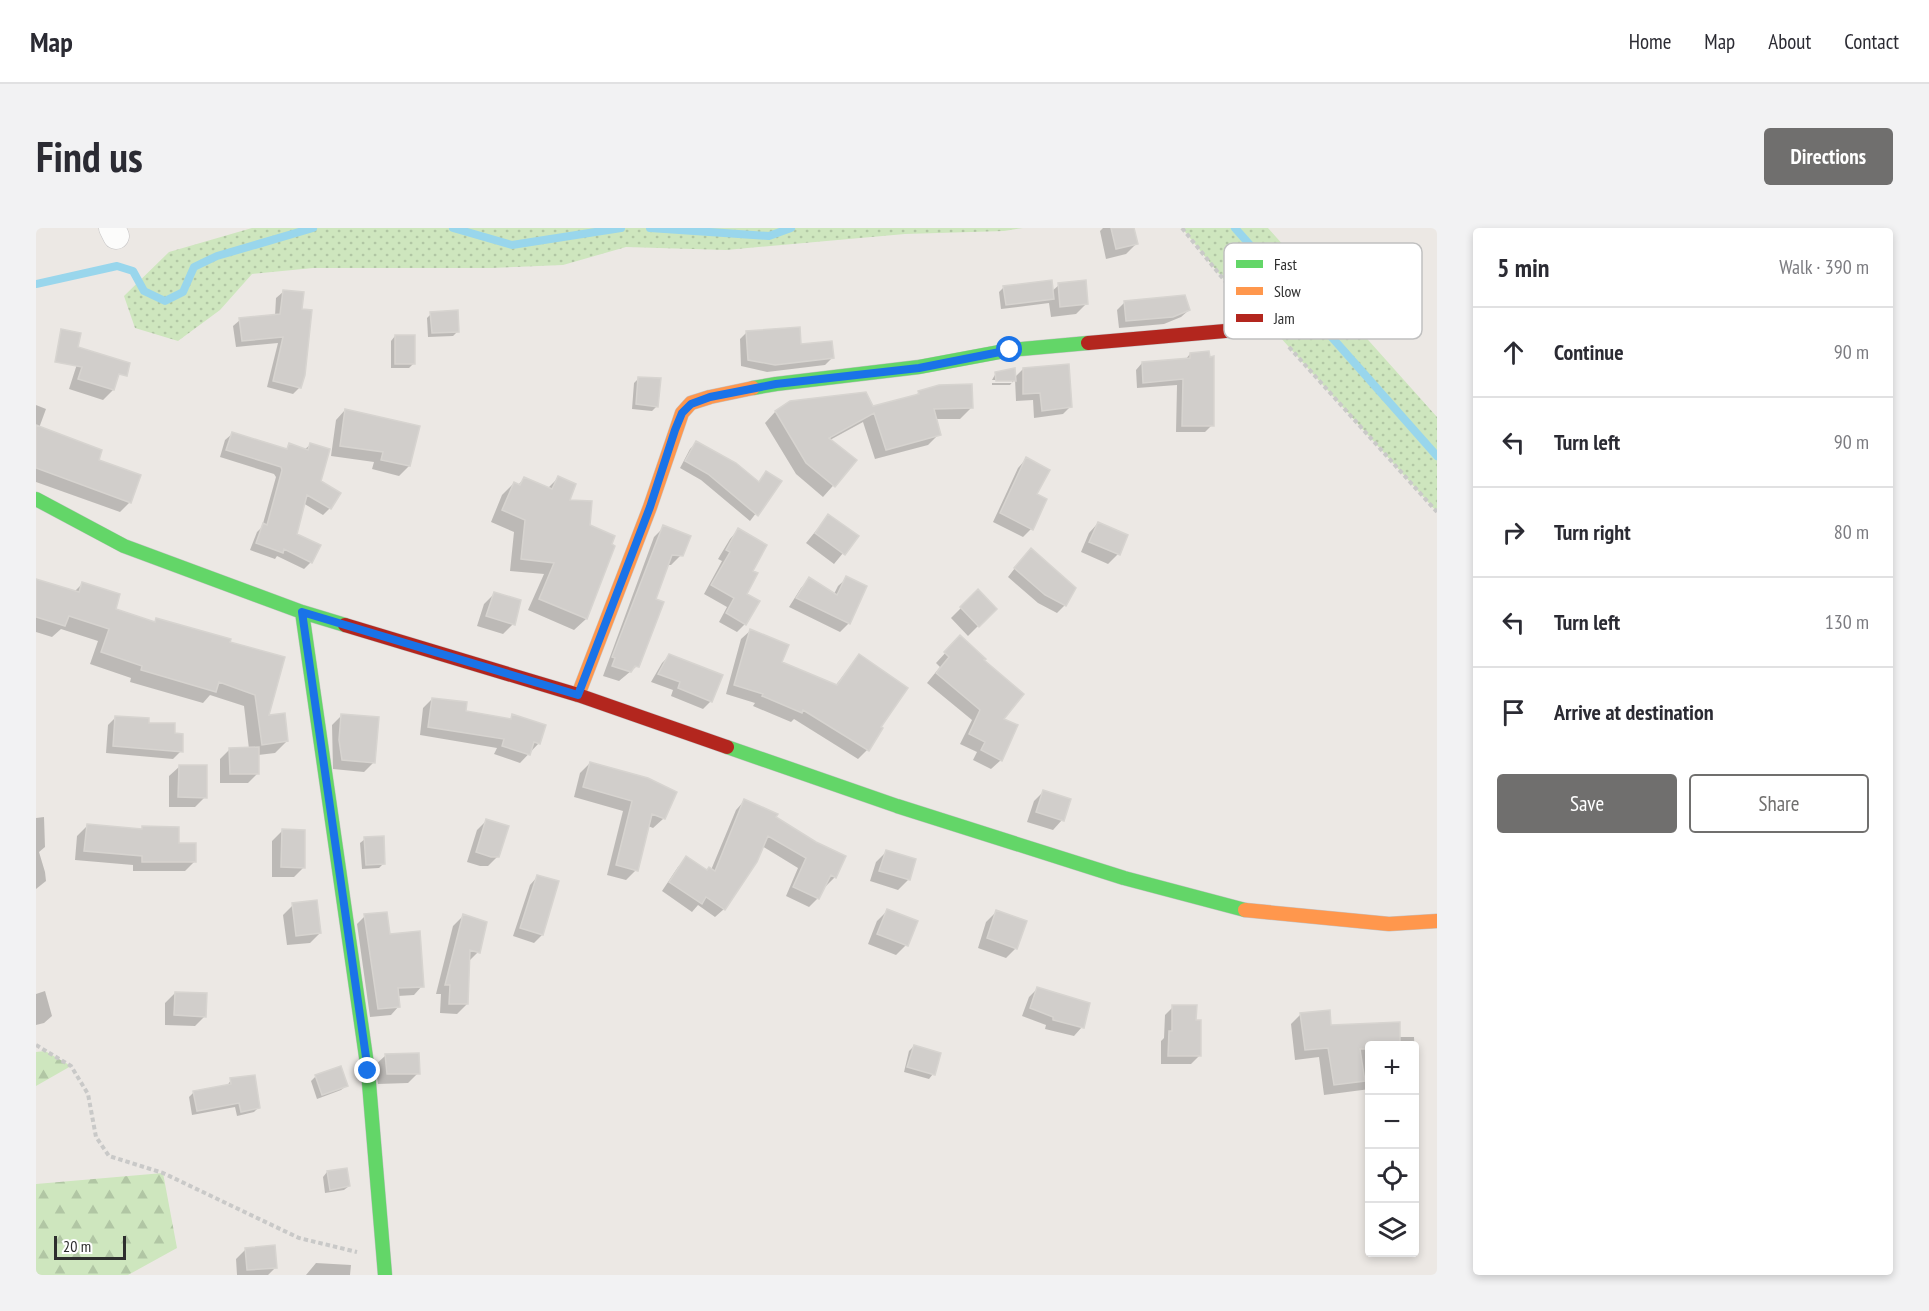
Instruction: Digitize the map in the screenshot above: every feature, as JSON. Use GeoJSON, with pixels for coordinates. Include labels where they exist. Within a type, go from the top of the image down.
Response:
{"type":"FeatureCollection","features":[{"type":"Feature","properties":{"kind":"street"},"geometry":{"type":"LineString","coordinates":[[578,695],[650,507],[675,430],[682,413],[691,404],[710,397],[776,384],[919,368],[1010,350],[1224,331]]}},
{"type":"Feature","properties":{"kind":"street"},"geometry":{"type":"LineString","coordinates":[[36,499],[124,546],[302,612],[578,695],[897,806],[1124,878],[1249,910],[1389,924],[1437,921]]}},
{"type":"Feature","properties":{"kind":"street"},"geometry":{"type":"LineString","coordinates":[[302,612],[368,1071],[385,1275]]}},
{"type":"Feature","properties":{"kind":"path"},"geometry":{"type":"LineString","coordinates":[[1182,228],[1224,280]]}},
{"type":"Feature","properties":{"kind":"path"},"geometry":{"type":"LineString","coordinates":[[1282,339],[1437,512]]}},
{"type":"Feature","properties":{"kind":"path"},"geometry":{"type":"LineString","coordinates":[[36,1045],[71,1066],[88,1094],[96,1137],[109,1156],[163,1173],[299,1238],[384,1256]]}},
{"type":"Feature","properties":{"kind":"green space"},"geometry":{"type":"Polygon","coordinates":[[[252,228],[1023,228],[1004,231],[905,234],[726,250],[626,247],[563,265],[492,268],[313,268],[252,274],[220,310],[178,341],[135,328],[124,296],[169,252],[252,228]]]}},
{"type":"Feature","properties":{"kind":"green space"},"geometry":{"type":"Polygon","coordinates":[[[1182,228],[1268,228],[1281,243],[1224,243],[1224,280],[1182,228]]]}},
{"type":"Feature","properties":{"kind":"green space"},"geometry":{"type":"Polygon","coordinates":[[[1282,339],[1367,339],[1437,417],[1437,512],[1282,339]]]}},
{"type":"Feature","properties":{"kind":"green space"},"geometry":{"type":"Polygon","coordinates":[[[45,1051],[71,1066],[36,1086],[36,1052],[45,1051]]]}},
{"type":"Feature","properties":{"kind":"green space"},"geometry":{"type":"Polygon","coordinates":[[[163,1173],[177,1248],[128,1275],[36,1275],[36,1184],[163,1173]]]}},
{"type":"Feature","properties":{"kind":"building"},"geometry":{"type":"Polygon","coordinates":[[[1111,228],[1134,228],[1138,244],[1116,249],[1111,228]]]}},
{"type":"Feature","properties":{"kind":"building"},"geometry":{"type":"Polygon","coordinates":[[[1052,280],[1054,299],[1006,305],[1003,286],[1052,280]]]}},
{"type":"Feature","properties":{"kind":"building"},"geometry":{"type":"Polygon","coordinates":[[[1086,280],[1088,304],[1060,307],[1058,283],[1086,280]]]}},
{"type":"Feature","properties":{"kind":"building"},"geometry":{"type":"Polygon","coordinates":[[[283,290],[304,292],[302,309],[312,310],[305,375],[301,388],[273,381],[283,337],[242,341],[239,318],[280,314],[283,290]]]}},
{"type":"Feature","properties":{"kind":"building"},"geometry":{"type":"Polygon","coordinates":[[[1185,295],[1190,310],[1173,317],[1126,321],[1124,301],[1185,295]]]}},
{"type":"Feature","properties":{"kind":"building"},"geometry":{"type":"Polygon","coordinates":[[[458,310],[459,332],[432,333],[430,312],[458,310]]]}},
{"type":"Feature","properties":{"kind":"building"},"geometry":{"type":"Polygon","coordinates":[[[800,327],[801,344],[832,341],[834,358],[775,365],[748,360],[746,331],[800,327]]]}},
{"type":"Feature","properties":{"kind":"building"},"geometry":{"type":"Polygon","coordinates":[[[61,329],[81,333],[78,347],[130,363],[127,376],[119,374],[114,390],[78,379],[82,367],[55,362],[61,329]]]}},
{"type":"Feature","properties":{"kind":"building"},"geometry":{"type":"Polygon","coordinates":[[[395,335],[415,335],[415,364],[395,364],[395,335]]]}},
{"type":"Feature","properties":{"kind":"building"},"geometry":{"type":"Polygon","coordinates":[[[1209,351],[1210,357],[1214,356],[1214,426],[1182,426],[1183,379],[1143,383],[1142,362],[1190,358],[1190,353],[1209,351]]]}},
{"type":"Feature","properties":{"kind":"building"},"geometry":{"type":"Polygon","coordinates":[[[1069,364],[1072,407],[1042,411],[1040,393],[1023,394],[1023,368],[1069,364]]]}},
{"type":"Feature","properties":{"kind":"building"},"geometry":{"type":"Polygon","coordinates":[[[1015,368],[1016,381],[996,381],[995,372],[1015,368]]]}},
{"type":"Feature","properties":{"kind":"building"},"geometry":{"type":"Polygon","coordinates":[[[638,377],[661,378],[658,407],[636,404],[638,377]]]}},
{"type":"Feature","properties":{"kind":"building"},"geometry":{"type":"Polygon","coordinates":[[[972,384],[973,408],[934,409],[941,435],[886,450],[874,413],[829,438],[857,460],[835,487],[806,463],[775,411],[790,401],[866,392],[873,406],[919,394],[918,391],[939,385],[972,384]]]}},
{"type":"Feature","properties":{"kind":"building"},"geometry":{"type":"Polygon","coordinates":[[[345,409],[420,426],[410,466],[381,460],[383,452],[340,446],[345,409]]]}},
{"type":"Feature","properties":{"kind":"building"},"geometry":{"type":"Polygon","coordinates":[[[36,425],[102,450],[99,460],[141,475],[131,503],[36,468],[36,425]]]}},
{"type":"Feature","properties":{"kind":"building"},"geometry":{"type":"Polygon","coordinates":[[[232,432],[287,449],[289,443],[308,450],[310,443],[330,449],[321,481],[341,493],[331,509],[307,495],[297,534],[321,545],[312,563],[284,549],[283,553],[256,543],[263,523],[267,525],[282,470],[281,467],[226,450],[232,432]]]}},
{"type":"Feature","properties":{"kind":"building"},"geometry":{"type":"Polygon","coordinates":[[[696,441],[736,463],[759,482],[766,471],[782,481],[758,516],[708,474],[685,461],[696,441]]]}},
{"type":"Feature","properties":{"kind":"building"},"geometry":{"type":"Polygon","coordinates":[[[1026,457],[1050,470],[1037,494],[1047,499],[1033,530],[1000,513],[1026,457]]]}},
{"type":"Feature","properties":{"kind":"building"},"geometry":{"type":"Polygon","coordinates":[[[558,476],[576,484],[570,500],[592,501],[590,525],[615,536],[612,544],[615,546],[587,619],[539,599],[554,563],[521,559],[525,520],[502,510],[514,482],[520,485],[524,477],[552,489],[558,476]]]}},
{"type":"Feature","properties":{"kind":"building"},"geometry":{"type":"Polygon","coordinates":[[[828,514],[859,536],[845,555],[815,533],[828,514]]]}},
{"type":"Feature","properties":{"kind":"building"},"geometry":{"type":"Polygon","coordinates":[[[1098,522],[1128,535],[1120,555],[1089,542],[1098,522]]]}},
{"type":"Feature","properties":{"kind":"building"},"geometry":{"type":"Polygon","coordinates":[[[663,525],[691,536],[683,556],[672,555],[656,599],[664,602],[639,667],[635,666],[631,672],[612,666],[615,658],[612,657],[663,525]]]}},
{"type":"Feature","properties":{"kind":"building"},"geometry":{"type":"Polygon","coordinates":[[[738,528],[767,545],[753,571],[758,573],[747,594],[760,601],[746,625],[726,613],[734,598],[711,585],[730,552],[726,550],[738,528]]]}},
{"type":"Feature","properties":{"kind":"building"},"geometry":{"type":"Polygon","coordinates":[[[1031,548],[1076,588],[1066,606],[1045,595],[1014,568],[1031,548]]]}},
{"type":"Feature","properties":{"kind":"building"},"geometry":{"type":"Polygon","coordinates":[[[846,576],[867,586],[850,624],[796,598],[809,577],[837,595],[846,576]]]}},
{"type":"Feature","properties":{"kind":"building"},"geometry":{"type":"Polygon","coordinates":[[[36,579],[79,592],[82,582],[120,594],[116,609],[155,622],[156,618],[231,639],[230,642],[285,657],[269,715],[285,713],[288,741],[262,745],[255,695],[219,682],[216,692],[141,670],[142,666],[101,652],[109,629],[69,616],[65,626],[36,617],[36,579]]]}},
{"type":"Feature","properties":{"kind":"building"},"geometry":{"type":"Polygon","coordinates":[[[978,589],[997,609],[979,627],[960,607],[978,589]]]}},
{"type":"Feature","properties":{"kind":"building"},"geometry":{"type":"Polygon","coordinates":[[[494,592],[521,600],[515,625],[486,616],[494,592]]]}},
{"type":"Feature","properties":{"kind":"building"},"geometry":{"type":"Polygon","coordinates":[[[750,629],[789,645],[782,662],[837,685],[859,654],[908,688],[881,727],[883,728],[869,751],[803,710],[802,713],[762,696],[763,694],[734,685],[750,629]]]}},
{"type":"Feature","properties":{"kind":"building"},"geometry":{"type":"Polygon","coordinates":[[[960,635],[986,659],[984,660],[1024,694],[1004,719],[1018,725],[1002,761],[981,750],[985,742],[969,734],[980,710],[936,673],[949,657],[944,652],[960,635]]]}},
{"type":"Feature","properties":{"kind":"building"},"geometry":{"type":"Polygon","coordinates":[[[669,654],[723,675],[712,702],[678,688],[680,682],[658,674],[669,654]]]}},
{"type":"Feature","properties":{"kind":"building"},"geometry":{"type":"Polygon","coordinates":[[[432,698],[467,702],[466,711],[511,719],[512,714],[546,725],[540,744],[534,742],[530,755],[502,746],[504,739],[428,727],[432,698]]]}},
{"type":"Feature","properties":{"kind":"building"},"geometry":{"type":"Polygon","coordinates":[[[341,714],[379,717],[375,763],[342,760],[339,740],[341,714]]]}},
{"type":"Feature","properties":{"kind":"building"},"geometry":{"type":"Polygon","coordinates":[[[115,716],[149,718],[149,723],[175,723],[175,733],[183,734],[183,752],[113,746],[115,716]]]}},
{"type":"Feature","properties":{"kind":"building"},"geometry":{"type":"Polygon","coordinates":[[[259,747],[259,774],[230,774],[229,748],[259,747]]]}},
{"type":"Feature","properties":{"kind":"building"},"geometry":{"type":"Polygon","coordinates":[[[590,762],[648,778],[677,792],[665,819],[652,814],[638,871],[616,865],[632,801],[583,787],[590,762]]]}},
{"type":"Feature","properties":{"kind":"building"},"geometry":{"type":"Polygon","coordinates":[[[179,765],[207,765],[207,798],[178,797],[179,765]]]}},
{"type":"Feature","properties":{"kind":"building"},"geometry":{"type":"Polygon","coordinates":[[[1043,790],[1071,799],[1064,821],[1036,812],[1043,790]]]}},
{"type":"Feature","properties":{"kind":"building"},"geometry":{"type":"Polygon","coordinates":[[[744,799],[778,814],[776,817],[816,842],[846,856],[836,878],[831,875],[819,899],[793,887],[806,858],[768,836],[757,862],[725,910],[706,897],[702,904],[669,882],[686,856],[707,870],[709,867],[715,871],[744,799]]]}},
{"type":"Feature","properties":{"kind":"building"},"geometry":{"type":"Polygon","coordinates":[[[486,819],[509,826],[499,857],[476,852],[486,819]]]}},
{"type":"Feature","properties":{"kind":"building"},"geometry":{"type":"Polygon","coordinates":[[[87,824],[142,829],[142,826],[179,827],[179,843],[196,843],[196,862],[142,862],[142,856],[84,851],[87,824]]]}},
{"type":"Feature","properties":{"kind":"building"},"geometry":{"type":"Polygon","coordinates":[[[282,829],[305,830],[305,868],[281,867],[282,829]]]}},
{"type":"Feature","properties":{"kind":"building"},"geometry":{"type":"Polygon","coordinates":[[[384,836],[385,864],[366,865],[364,837],[384,836]]]}},
{"type":"Feature","properties":{"kind":"building"},"geometry":{"type":"Polygon","coordinates":[[[886,850],[916,859],[910,880],[879,871],[886,850]]]}},
{"type":"Feature","properties":{"kind":"building"},"geometry":{"type":"Polygon","coordinates":[[[537,875],[559,881],[543,935],[520,928],[537,875]]]}},
{"type":"Feature","properties":{"kind":"building"},"geometry":{"type":"Polygon","coordinates":[[[317,900],[321,933],[296,936],[292,903],[317,900]]]}},
{"type":"Feature","properties":{"kind":"building"},"geometry":{"type":"Polygon","coordinates":[[[887,909],[918,921],[908,946],[877,934],[887,909]]]}},
{"type":"Feature","properties":{"kind":"building"},"geometry":{"type":"Polygon","coordinates":[[[996,910],[1027,921],[1017,949],[987,938],[996,910]]]}},
{"type":"Feature","properties":{"kind":"building"},"geometry":{"type":"Polygon","coordinates":[[[387,912],[390,934],[420,931],[424,987],[398,988],[400,1007],[378,1009],[364,914],[387,912]]]}},
{"type":"Feature","properties":{"kind":"building"},"geometry":{"type":"Polygon","coordinates":[[[463,914],[487,922],[480,953],[470,950],[468,1004],[449,1004],[450,985],[445,985],[463,914]]]}},
{"type":"Feature","properties":{"kind":"building"},"geometry":{"type":"Polygon","coordinates":[[[1037,987],[1090,1003],[1084,1028],[1053,1020],[1053,1017],[1030,1008],[1037,987]]]}},
{"type":"Feature","properties":{"kind":"building"},"geometry":{"type":"Polygon","coordinates":[[[175,992],[207,993],[206,1017],[174,1015],[175,992]]]}},
{"type":"Feature","properties":{"kind":"building"},"geometry":{"type":"Polygon","coordinates":[[[1172,1005],[1197,1005],[1196,1020],[1201,1020],[1201,1056],[1168,1056],[1169,1031],[1172,1031],[1172,1005]]]}},
{"type":"Feature","properties":{"kind":"building"},"geometry":{"type":"Polygon","coordinates":[[[1330,1010],[1331,1025],[1400,1022],[1400,1041],[1365,1041],[1365,1049],[1360,1049],[1365,1081],[1334,1085],[1328,1048],[1305,1050],[1300,1013],[1330,1010]]]}},
{"type":"Feature","properties":{"kind":"building"},"geometry":{"type":"Polygon","coordinates":[[[914,1045],[941,1053],[935,1075],[907,1067],[914,1045]]]}},
{"type":"Feature","properties":{"kind":"building"},"geometry":{"type":"Polygon","coordinates":[[[419,1053],[420,1074],[387,1074],[385,1054],[419,1053]]]}},
{"type":"Feature","properties":{"kind":"building"},"geometry":{"type":"Polygon","coordinates":[[[341,1066],[348,1086],[322,1095],[315,1075],[341,1066]]]}},
{"type":"Feature","properties":{"kind":"building"},"geometry":{"type":"Polygon","coordinates":[[[255,1075],[260,1108],[241,1112],[239,1103],[197,1111],[193,1091],[231,1084],[230,1078],[255,1075]]]}},
{"type":"Feature","properties":{"kind":"building"},"geometry":{"type":"Polygon","coordinates":[[[347,1168],[350,1186],[330,1190],[327,1171],[347,1168]]]}},
{"type":"Feature","properties":{"kind":"building"},"geometry":{"type":"Polygon","coordinates":[[[275,1245],[277,1268],[247,1270],[245,1248],[275,1245]]]}},
{"type":"Feature","properties":{"kind":"waterway"},"geometry":{"type":"LineString","coordinates":[[36,284],[117,266],[133,271],[144,291],[165,301],[183,292],[194,267],[217,256],[313,228]]}},
{"type":"Feature","properties":{"kind":"waterway"},"geometry":{"type":"LineString","coordinates":[[453,228],[512,245],[621,228]]}},
{"type":"Feature","properties":{"kind":"waterway"},"geometry":{"type":"LineString","coordinates":[[650,228],[769,236],[791,228]]}},
{"type":"Feature","properties":{"kind":"waterway"},"geometry":{"type":"LineString","coordinates":[[1235,228],[1248,243]]}},
{"type":"Feature","properties":{"kind":"waterway"},"geometry":{"type":"LineString","coordinates":[[1333,339],[1437,456]]}},
{"type":"Feature","properties":{"kind":"traffic: fast"},"geometry":{"type":"LineString","coordinates":[[753,388],[919,367],[1010,350],[1088,343]]}},
{"type":"Feature","properties":{"kind":"traffic: fast"},"geometry":{"type":"LineString","coordinates":[[36,499],[124,546],[302,612],[345,625]]}},
{"type":"Feature","properties":{"kind":"traffic: fast"},"geometry":{"type":"LineString","coordinates":[[302,612],[368,1071],[385,1275]]}},
{"type":"Feature","properties":{"kind":"traffic: fast"},"geometry":{"type":"LineString","coordinates":[[727,747],[897,806],[1124,878],[1245,910]]}},
{"type":"Feature","properties":{"kind":"traffic: slow"},"geometry":{"type":"LineString","coordinates":[[578,695],[650,507],[682,413],[691,403],[753,388]]}},
{"type":"Feature","properties":{"kind":"traffic: slow"},"geometry":{"type":"LineString","coordinates":[[1245,910],[1389,924],[1437,921]]}},
{"type":"Feature","properties":{"kind":"traffic: jam"},"geometry":{"type":"LineString","coordinates":[[1088,343],[1224,331]]}},
{"type":"Feature","properties":{"kind":"traffic: jam"},"geometry":{"type":"LineString","coordinates":[[345,625],[578,695],[727,747]]}},
{"type":"Feature","properties":{"kind":"route"},"geometry":{"type":"LineString","coordinates":[[368,1071],[302,612],[578,695],[650,507],[675,430],[682,413],[691,404],[710,397],[776,384],[919,368],[1010,350]]}}]}
